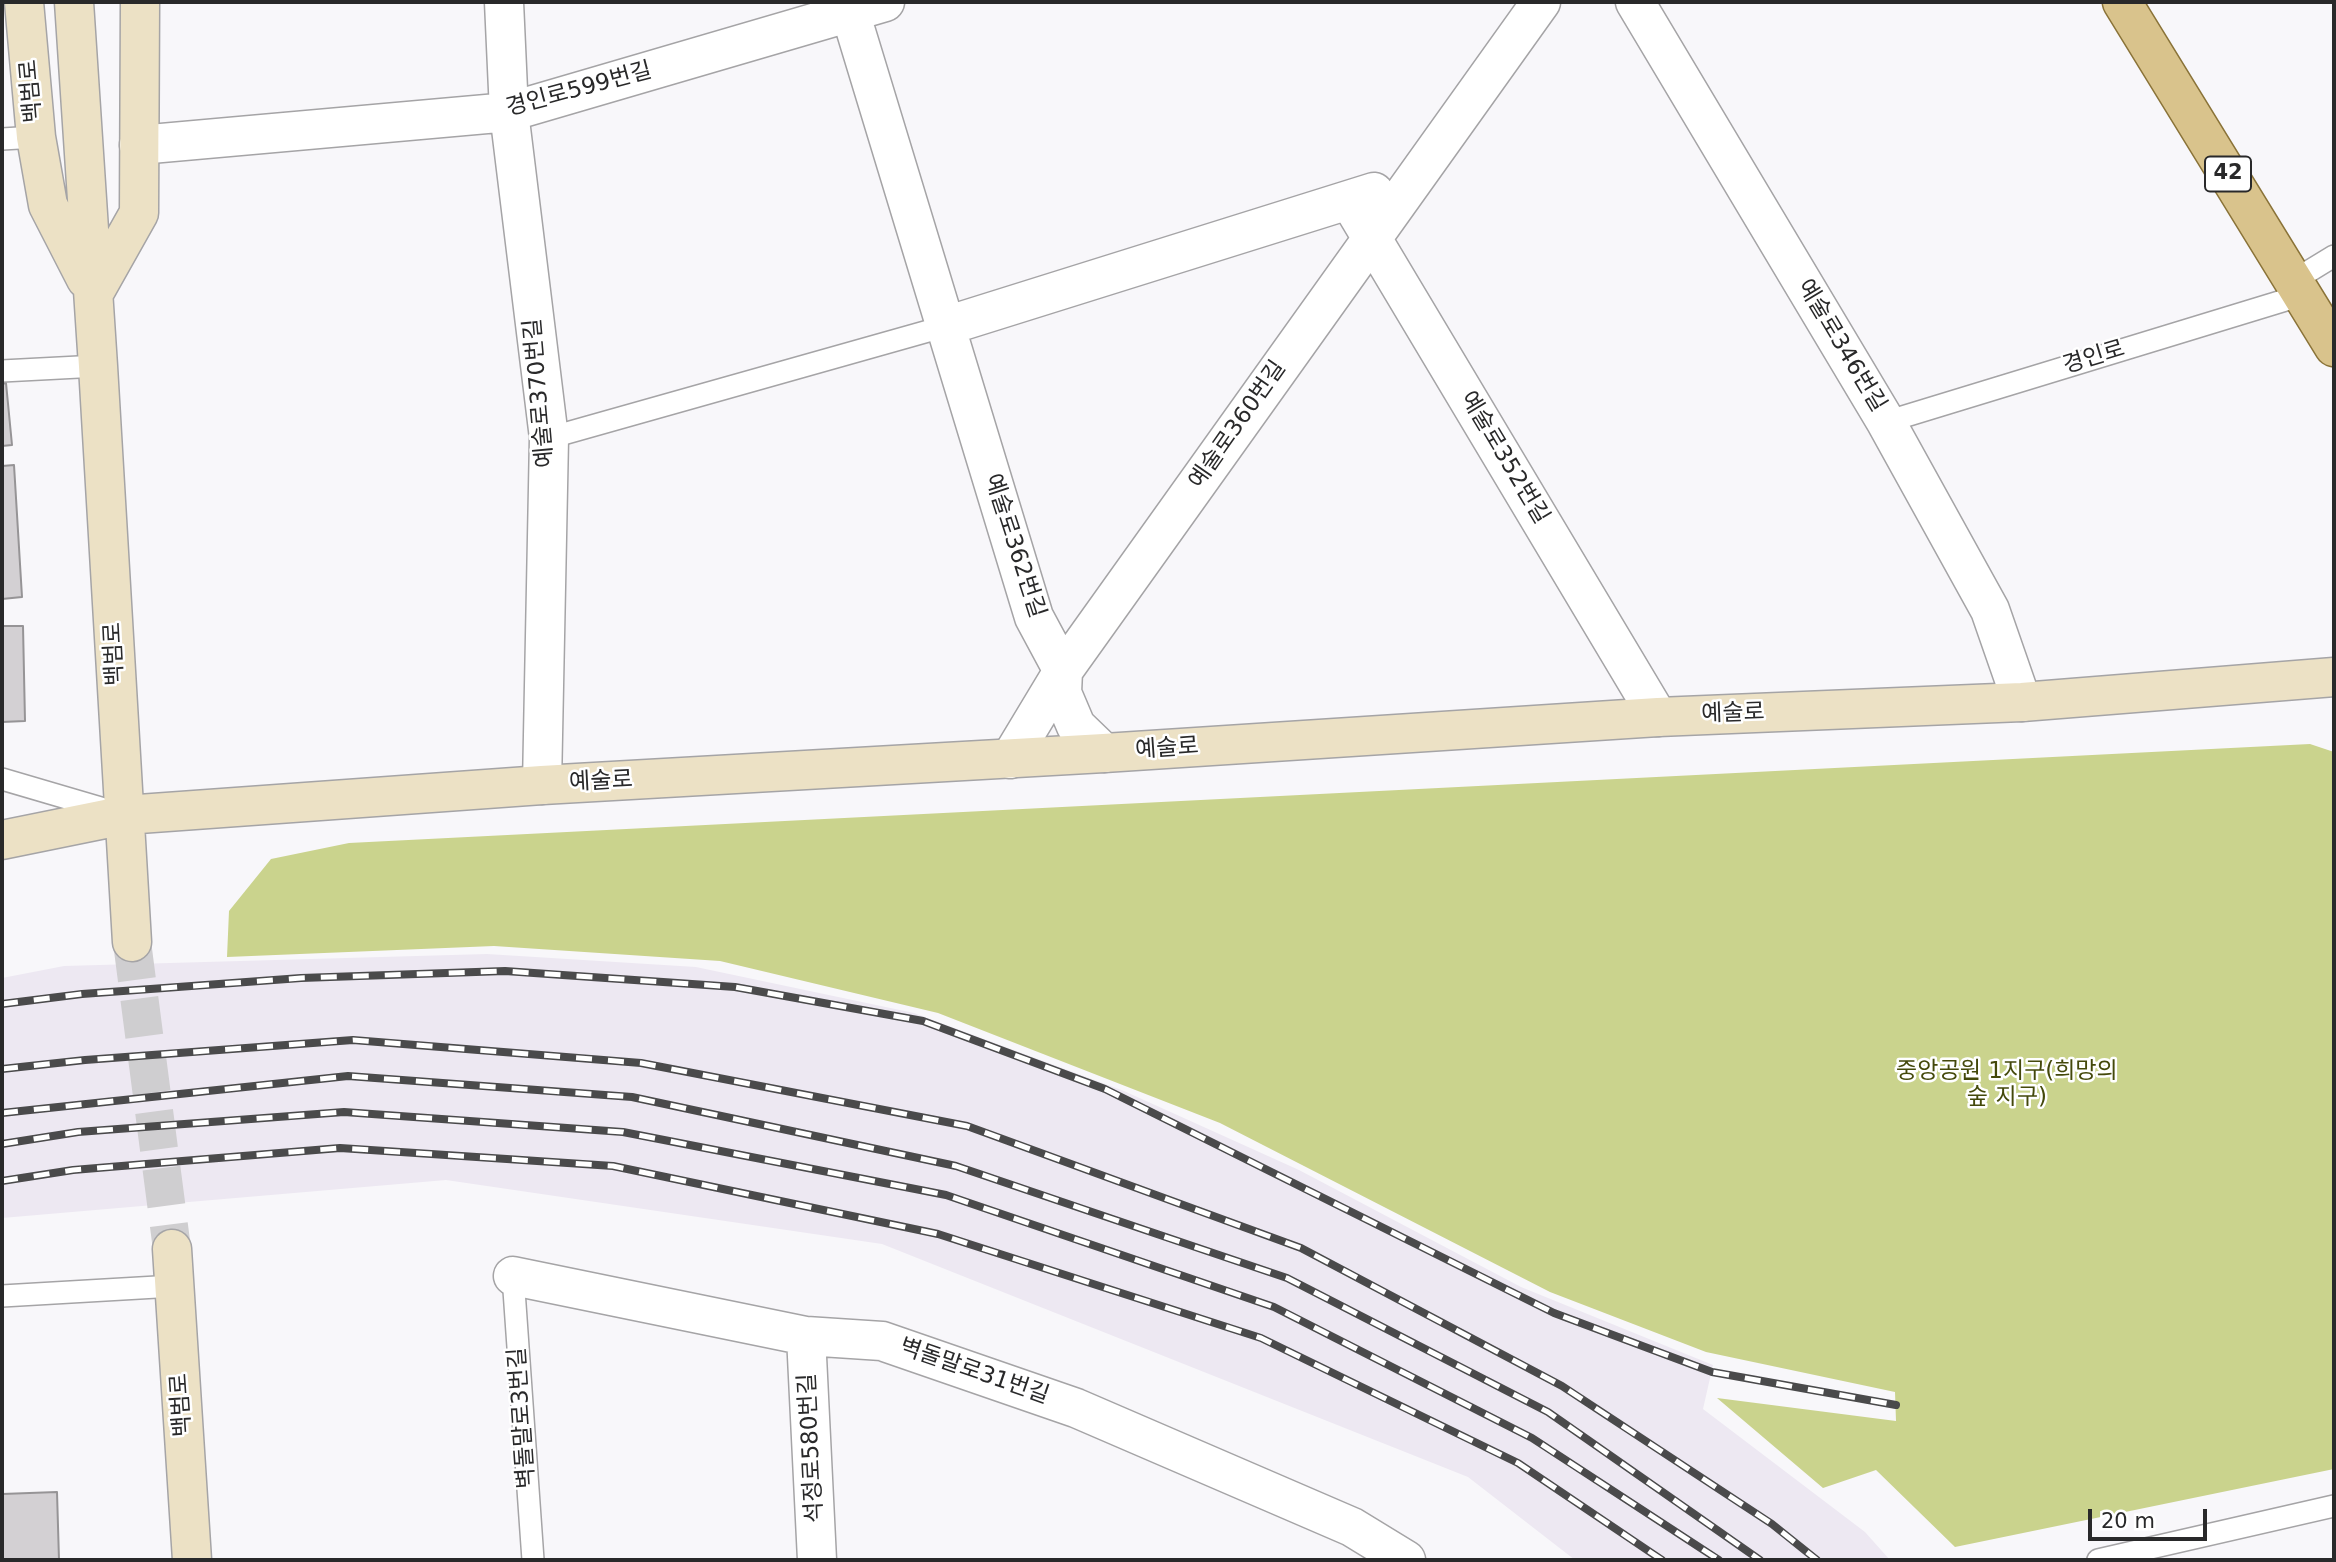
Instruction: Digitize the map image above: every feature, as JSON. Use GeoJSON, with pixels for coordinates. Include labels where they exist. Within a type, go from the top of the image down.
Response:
{"type":"FeatureCollection","features":[{"type":"Feature","properties":{"kind":"main road","name":"42"},"geometry":{"type":"LineString","coordinates":[[2122,2],[2334,347]]}},
{"type":"Feature","properties":{"kind":"street","name":"백범로"},"geometry":{"type":"LineString","coordinates":[[24,2],[19,138],[48,205],[94,293]]}},
{"type":"Feature","properties":{"kind":"street","name":"백범로"},"geometry":{"type":"LineString","coordinates":[[74,2],[132,942]]}},
{"type":"Feature","properties":{"kind":"street"},"geometry":{"type":"LineString","coordinates":[[94,293],[139,214],[139,2]]}},
{"type":"Feature","properties":{"kind":"street","name":"예술로370번길"},"geometry":{"type":"LineString","coordinates":[[504,2],[509,111],[549,438],[542,785]]}},
{"type":"Feature","properties":{"kind":"street","name":"예술로360번길"},"geometry":{"type":"LineString","coordinates":[[1010,759],[1063,671],[1541,2]]}},
{"type":"Feature","properties":{"kind":"street","name":"예술로346번길"},"geometry":{"type":"LineString","coordinates":[[1635,2],[1886,422],[1990,610],[2022,702]]}},
{"type":"Feature","properties":{"kind":"street","name":"경인로599번길"},"geometry":{"type":"LineString","coordinates":[[139,145],[509,111],[860,6]]}},
{"type":"Feature","properties":{"kind":"street","name":"예술로362번길"},"geometry":{"type":"LineString","coordinates":[[860,6],[946,326],[1034,617],[1063,671],[1062,693],[1076,726],[1104,753]]}},
{"type":"Feature","properties":{"kind":"street"},"geometry":{"type":"LineString","coordinates":[[946,326],[1415,179]]}},
{"type":"Feature","properties":{"kind":"street","name":"예술로352번길"},"geometry":{"type":"LineString","coordinates":[[1349,200],[1658,717]]}},
{"type":"Feature","properties":{"kind":"street","name":"예술로"},"geometry":{"type":"LineString","coordinates":[[2,839],[125,815],[542,785],[1010,759],[1658,717],[2022,702],[2334,677]]}},
{"type":"Feature","properties":{"kind":"street","name":"백범로"},"geometry":{"type":"LineString","coordinates":[[173,1268],[192,1560]]}},
{"type":"Feature","properties":{"kind":"street","name":"벽돌말로31번길"},"geometry":{"type":"LineString","coordinates":[[513,1276],[806,1336],[882,1341],[1076,1408],[1352,1527],[1406,1560]]}},
{"type":"Feature","properties":{"kind":"street","name":"석정로580번길"},"geometry":{"type":"LineString","coordinates":[[806,1336],[817,1560]]}},
{"type":"Feature","properties":{"kind":"lane","name":"경인로"},"geometry":{"type":"LineString","coordinates":[[1886,422],[2298,288],[2334,257]]}},
{"type":"Feature","properties":{"kind":"lane"},"geometry":{"type":"LineString","coordinates":[[549,438],[946,326]]}},
{"type":"Feature","properties":{"kind":"lane"},"geometry":{"type":"LineString","coordinates":[[2,371],[98,366]]}},
{"type":"Feature","properties":{"kind":"lane"},"geometry":{"type":"LineString","coordinates":[[2,779],[125,815]]}},
{"type":"Feature","properties":{"kind":"lane"},"geometry":{"type":"LineString","coordinates":[[2,1296],[173,1268]]}},
{"type":"Feature","properties":{"kind":"lane","name":"벽돌말로3번길"},"geometry":{"type":"LineString","coordinates":[[513,1276],[533,1560]]}},
{"type":"Feature","properties":{"kind":"lane"},"geometry":{"type":"LineString","coordinates":[[2098,1560],[2334,1506]]}},
{"type":"Feature","properties":{"kind":"shaded area"},"geometry":{"type":"Polygon","coordinates":[[[487,954],[696,967],[914,1013],[1124,1091],[1299,1170],[1521,1287],[1713,1365],[1703,1409],[1865,1532],[1890,1560],[1575,1560],[1468,1477],[882,1244],[446,1180],[2,1218],[2,978],[64,966],[487,954]]]}},
{"type":"Feature","properties":{"kind":"green space","name":"중앙공원 1지구(희망의 숲 지구)"},"geometry":{"type":"Polygon","coordinates":[[[2310,744],[2334,752],[2334,1469],[1955,1547],[1876,1470],[1823,1488],[1717,1398],[1896,1421],[1895,1392],[1706,1352],[1550,1292],[1220,1123],[938,1013],[720,961],[494,946],[227,957],[229,911],[271,859],[349,843],[2310,744]]]}},
{"type":"Feature","properties":{"kind":"building"},"geometry":{"type":"Polygon","coordinates":[[[6,383],[12,445],[2,446],[2,384],[6,383]]]}},
{"type":"Feature","properties":{"kind":"building"},"geometry":{"type":"Polygon","coordinates":[[[14,465],[22,597],[2,599],[2,466],[14,465]]]}},
{"type":"Feature","properties":{"kind":"building"},"geometry":{"type":"Polygon","coordinates":[[[2,626],[23,626],[25,721],[2,722],[2,626]]]}},
{"type":"Feature","properties":{"kind":"building"},"geometry":{"type":"Polygon","coordinates":[[[57,1492],[59,1560],[2,1560],[2,1494],[57,1492]]]}},
{"type":"Feature","properties":{"kind":"tunnel"},"geometry":{"type":"LineString","coordinates":[[132,942],[172,1249]]}},
{"type":"Feature","properties":{"kind":"railway"},"geometry":{"type":"LineString","coordinates":[[2,1004],[82,994],[301,978],[505,971],[735,987],[923,1021],[1105,1089],[1554,1313],[1712,1372],[1896,1405]]}},
{"type":"Feature","properties":{"kind":"railway"},"geometry":{"type":"LineString","coordinates":[[2,1069],[85,1060],[353,1040],[641,1063],[967,1126],[1301,1248],[1562,1386],[1772,1524],[1817,1560]]}},
{"type":"Feature","properties":{"kind":"railway"},"geometry":{"type":"LineString","coordinates":[[2,1113],[348,1076],[632,1097],[956,1166],[1287,1278],[1548,1412],[1760,1560]]}},
{"type":"Feature","properties":{"kind":"railway"},"geometry":{"type":"LineString","coordinates":[[2,1144],[78,1132],[344,1112],[623,1132],[946,1195],[1274,1307],[1532,1438],[1719,1560]]}},
{"type":"Feature","properties":{"kind":"railway"},"geometry":{"type":"LineString","coordinates":[[2,1181],[73,1170],[340,1148],[613,1166],[938,1234],[1261,1338],[1518,1463],[1662,1560]]}}]}
